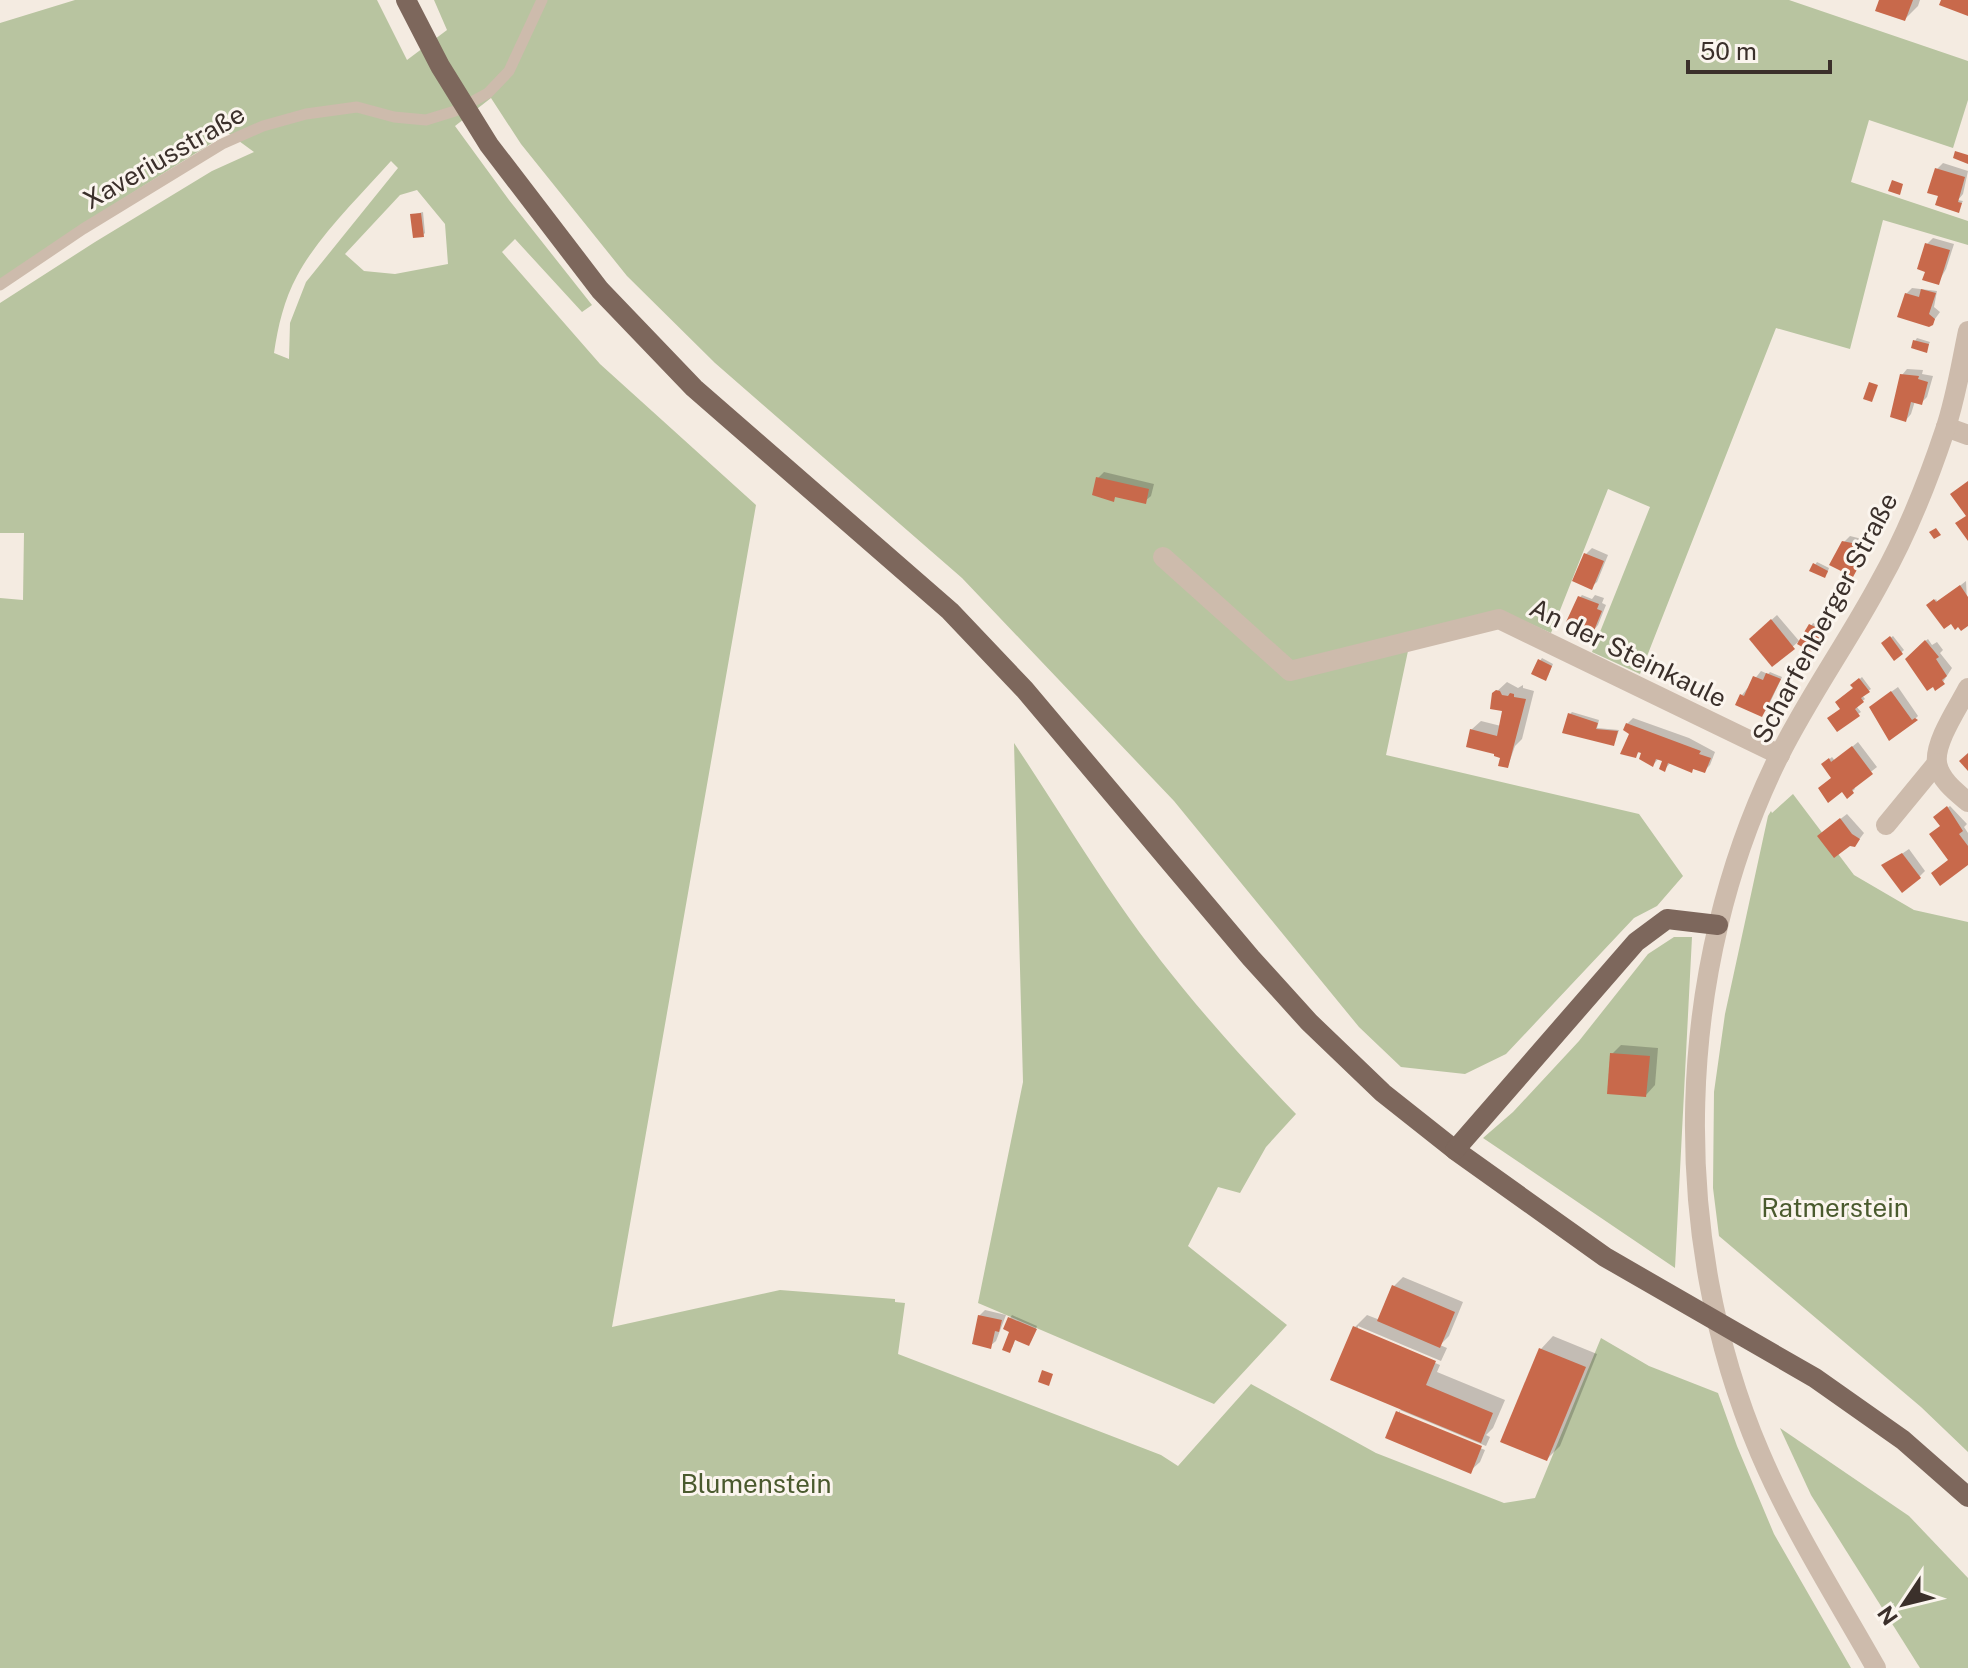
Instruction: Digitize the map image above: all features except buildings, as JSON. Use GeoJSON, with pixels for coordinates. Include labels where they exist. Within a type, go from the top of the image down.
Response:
{"type":"FeatureCollection","features":[{"type":"Feature","properties":{"kind":"main road"},"geometry":{"type":"LineString","coordinates":[[406,0],[440,66],[489,145],[600,290],[694,388],[950,611],[1025,690],[1241,947],[1309,1022],[1383,1093],[1455,1150],[1605,1257],[1815,1378],[1903,1440],[1968,1497]]}},
{"type":"Feature","properties":{"kind":"main road"},"geometry":{"type":"LineString","coordinates":[[1455,1150],[1636,942],[1667,919],[1718,925]]}},
{"type":"Feature","properties":{"kind":"street","name":"Scharfenberger Straße"},"geometry":{"type":"LineString","coordinates":[[1876,1668],[1790,1518],[1759,1450],[1731,1374],[1709,1282],[1694,1104],[1702,1004],[1718,925],[1742,842],[1780,755],[1881,580],[1916,508],[1946,427],[1968,331]]}},
{"type":"Feature","properties":{"kind":"street"},"geometry":{"type":"LineString","coordinates":[[1946,427],[1968,435]]}},
{"type":"Feature","properties":{"kind":"street","name":"An der Steinkaule"},"geometry":{"type":"LineString","coordinates":[[1163,557],[1290,671],[1499,619],[1780,755]]}},
{"type":"Feature","properties":{"kind":"street"},"geometry":{"type":"LineString","coordinates":[[1886,825],[1937,763],[1940,743],[1968,688]]}},
{"type":"Feature","properties":{"kind":"street"},"geometry":{"type":"LineString","coordinates":[[1937,763],[1948,785],[1968,802]]}},
{"type":"Feature","properties":{"kind":"lane","name":"Xaveriusstraße"},"geometry":{"type":"LineString","coordinates":[[0,285],[83,229],[222,144],[263,126],[306,114],[357,107],[394,117],[426,120],[455,111],[488,93],[509,71],[542,0]]}},
{"type":"Feature","properties":{"kind":"green space","name":"Blumenstein"},"geometry":{"type":"Polygon","coordinates":[[[75,0],[377,0],[407,60],[447,30],[434,0],[1789,0],[1968,61],[1968,100],[1953,148],[1869,120],[1851,182],[1968,221],[1968,245],[1883,220],[1850,349],[1776,328],[1640,674],[1592,652],[1650,507],[1608,489],[1551,633],[1499,610],[1408,651],[1386,755],[1639,814],[1683,876],[1657,906],[1634,918],[1506,1054],[1465,1074],[1401,1067],[1359,1027],[1174,801],[962,578],[715,363],[627,276],[521,144],[491,98],[455,126],[592,305],[582,312],[515,239],[502,252],[600,364],[756,505],[612,1327],[780,1290],[895,1299],[895,1302],[905,1303],[898,1354],[1161,1455],[1178,1466],[1251,1384],[1376,1453],[1504,1503],[1535,1498],[1601,1338],[1649,1366],[1718,1393],[1774,1534],[1851,1668],[0,1668],[0,598],[23,600],[24,533],[0,533],[0,303],[212,171],[254,152],[228,133],[86,222],[0,283],[0,23],[75,0]],[[391,161],[341,216],[306,261],[285,304],[274,353],[289,359],[290,323],[306,282],[398,168],[391,161]],[[417,190],[400,195],[345,254],[364,271],[395,274],[448,264],[445,224],[417,190]]]}},
{"type":"Feature","properties":{"kind":"green space"},"geometry":{"type":"Polygon","coordinates":[[[1014,743],[1159,958],[1225,1038],[1296,1114],[1266,1147],[1240,1193],[1218,1187],[1188,1246],[1287,1325],[1214,1404],[978,1303],[1023,1082],[1014,743]]]}},
{"type":"Feature","properties":{"kind":"green space","name":"Ratmerstein"},"geometry":{"type":"Polygon","coordinates":[[[1793,794],[1854,875],[1914,910],[1968,922],[1968,1452],[1921,1407],[1719,1236],[1713,1188],[1714,1092],[1725,1014],[1768,816],[1793,794]]]}},
{"type":"Feature","properties":{"kind":"green space"},"geometry":{"type":"Polygon","coordinates":[[[1674,937],[1692,937],[1675,1268],[1483,1138],[1513,1112],[1579,1041],[1648,954],[1674,937]]]}},
{"type":"Feature","properties":{"kind":"green space"},"geometry":{"type":"Polygon","coordinates":[[[1780,1428],[1909,1516],[1968,1578],[1968,1668],[1920,1668],[1811,1495],[1780,1428]]]}}]}
